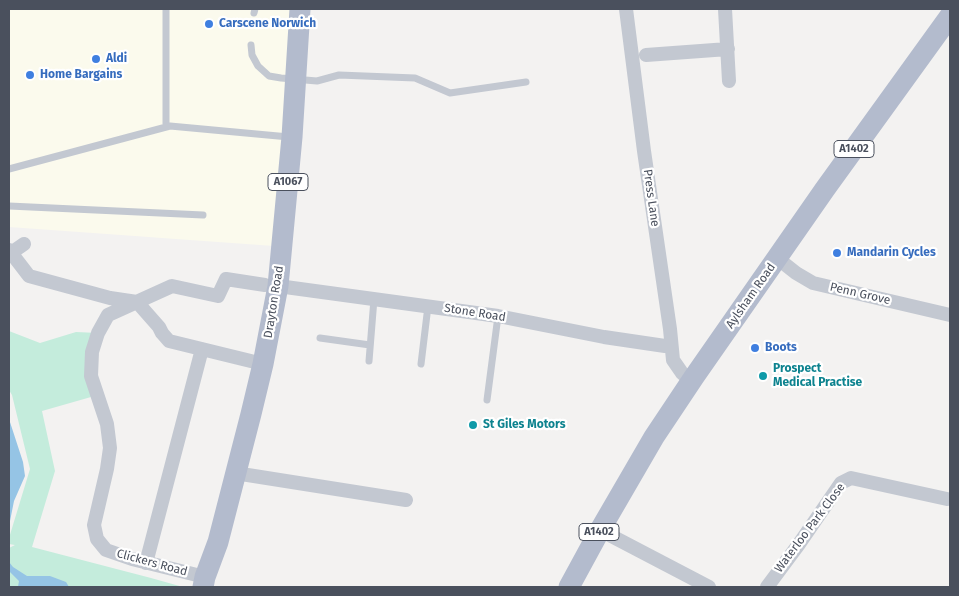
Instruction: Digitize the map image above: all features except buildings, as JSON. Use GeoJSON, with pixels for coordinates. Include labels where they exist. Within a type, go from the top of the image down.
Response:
{"type":"FeatureCollection","features":[{"type":"Feature","properties":{"kind":"main road","name":"Drayton Road"},"geometry":{"type":"LineString","coordinates":[[204,582],[218,542],[263,364],[292,137],[300,9]]}},
{"type":"Feature","properties":{"kind":"main road","name":"Aylsham Road"},"geometry":{"type":"LineString","coordinates":[[569,587],[654,437],[691,381],[948,17]]}},
{"type":"Feature","properties":{"kind":"street","name":"Press Lane"},"geometry":{"type":"LineString","coordinates":[[626,9],[673,360],[691,381]]}},
{"type":"Feature","properties":{"kind":"street"},"geometry":{"type":"LineString","coordinates":[[725,9],[729,81]]}},
{"type":"Feature","properties":{"kind":"street"},"geometry":{"type":"LineString","coordinates":[[646,55],[728,50]]}},
{"type":"Feature","properties":{"kind":"street"},"geometry":{"type":"LineString","coordinates":[[24,244],[10,252],[29,276],[110,298],[137,302],[169,341],[263,364]]}},
{"type":"Feature","properties":{"kind":"street","name":"Penn Grove"},"geometry":{"type":"LineString","coordinates":[[777,258],[813,283],[950,315]]}},
{"type":"Feature","properties":{"kind":"street","name":"Stone Road"},"geometry":{"type":"LineString","coordinates":[[137,302],[172,286],[218,296],[226,279],[498,316],[604,337],[665,346],[671,345]]}},
{"type":"Feature","properties":{"kind":"street","name":"Clickers Road"},"geometry":{"type":"LineString","coordinates":[[137,302],[108,315],[98,333],[92,352],[91,376],[107,424],[110,448],[94,525],[97,539],[106,550],[204,582]]}},
{"type":"Feature","properties":{"kind":"street"},"geometry":{"type":"LineString","coordinates":[[146,563],[202,349]]}},
{"type":"Feature","properties":{"kind":"street"},"geometry":{"type":"LineString","coordinates":[[235,472],[406,500]]}},
{"type":"Feature","properties":{"kind":"street","name":"Waterloo Park Close"},"geometry":{"type":"LineString","coordinates":[[767,587],[841,483],[851,478],[947,499]]}},
{"type":"Feature","properties":{"kind":"street"},"geometry":{"type":"LineString","coordinates":[[600,530],[709,587]]}},
{"type":"Feature","properties":{"kind":"lane"},"geometry":{"type":"LineString","coordinates":[[166,9],[166,127]]}},
{"type":"Feature","properties":{"kind":"lane"},"geometry":{"type":"LineString","coordinates":[[251,45],[252,55],[258,66],[269,76],[281,78],[317,81],[338,75],[415,78],[450,93],[526,82]]}},
{"type":"Feature","properties":{"kind":"lane"},"geometry":{"type":"LineString","coordinates":[[9,169],[170,126],[292,137]]}},
{"type":"Feature","properties":{"kind":"lane"},"geometry":{"type":"LineString","coordinates":[[9,206],[203,215]]}},
{"type":"Feature","properties":{"kind":"lane"},"geometry":{"type":"LineString","coordinates":[[368,361],[374,299]]}},
{"type":"Feature","properties":{"kind":"lane"},"geometry":{"type":"LineString","coordinates":[[422,364],[428,306]]}},
{"type":"Feature","properties":{"kind":"lane"},"geometry":{"type":"LineString","coordinates":[[487,400],[498,316]]}},
{"type":"Feature","properties":{"kind":"lane"},"geometry":{"type":"LineString","coordinates":[[320,338],[370,345]]}},
{"type":"Feature","properties":{"kind":"shaded area"},"geometry":{"type":"Polygon","coordinates":[[[9,9],[293,9],[274,246],[9,227],[9,9]]]}},
{"type":"Feature","properties":{"kind":"green space"},"geometry":{"type":"Polygon","coordinates":[[[9,331],[40,343],[76,332],[98,333],[88,365],[91,397],[42,411],[55,471],[32,547],[183,587],[9,587],[9,548],[15,545],[9,544],[9,538],[30,469],[12,395],[9,390],[9,331]]]}},
{"type":"Feature","properties":{"kind":"water"},"geometry":{"type":"Polygon","coordinates":[[[9,419],[23,462],[25,476],[14,501],[9,526],[9,419]]]}},
{"type":"Feature","properties":{"kind":"water"},"geometry":{"type":"Polygon","coordinates":[[[9,562],[27,576],[50,576],[66,582],[69,587],[18,587],[19,581],[9,571],[9,562]]]}},
{"type":"Feature","properties":{"kind":"place","name":"Carscene Norwich"},"geometry":{"type":"Point","coordinates":[209,24]}},
{"type":"Feature","properties":{"kind":"place","name":"Aldi"},"geometry":{"type":"Point","coordinates":[96,59]}},
{"type":"Feature","properties":{"kind":"place","name":"Home Bargains"},"geometry":{"type":"Point","coordinates":[30,75]}},
{"type":"Feature","properties":{"kind":"place","name":"Mandarin Cycles"},"geometry":{"type":"Point","coordinates":[837,253]}},
{"type":"Feature","properties":{"kind":"place","name":"Boots"},"geometry":{"type":"Point","coordinates":[755,348]}},
{"type":"Feature","properties":{"kind":"place","name":"Prospect Medical Practise"},"geometry":{"type":"Point","coordinates":[763,376]}},
{"type":"Feature","properties":{"kind":"place","name":"St Giles Motors"},"geometry":{"type":"Point","coordinates":[473,425]}}]}
